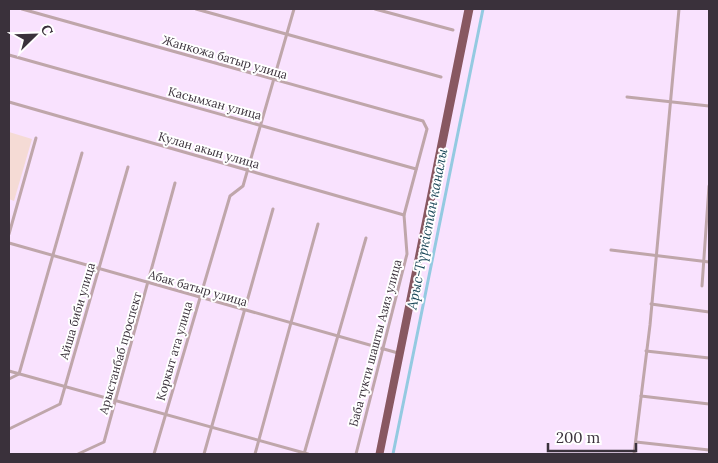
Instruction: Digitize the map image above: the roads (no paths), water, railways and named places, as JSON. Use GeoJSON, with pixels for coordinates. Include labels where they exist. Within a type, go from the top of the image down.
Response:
{"type":"FeatureCollection","features":[{"type":"Feature","properties":{"kind":"highway"},"geometry":{"type":"LineString","coordinates":[[379,454],[469,9]]}},
{"type":"Feature","properties":{"kind":"highway"},"geometry":{"type":"LineString","coordinates":[[379,454],[469,9]]}},
{"type":"Feature","properties":{"kind":"street","name":"Жанкожа батыр улица"},"geometry":{"type":"LineString","coordinates":[[22,9],[423,121]]}},
{"type":"Feature","properties":{"kind":"street"},"geometry":{"type":"LineString","coordinates":[[196,9],[441,77]]}},
{"type":"Feature","properties":{"kind":"street"},"geometry":{"type":"LineString","coordinates":[[248,170],[294,9]]}},
{"type":"Feature","properties":{"kind":"street"},"geometry":{"type":"LineString","coordinates":[[376,9],[452,30]]}},
{"type":"Feature","properties":{"kind":"street"},"geometry":{"type":"LineString","coordinates":[[634,454],[651,304],[679,9]]}},
{"type":"Feature","properties":{"kind":"street","name":"Касымхан улица"},"geometry":{"type":"LineString","coordinates":[[9,55],[416,169]]}},
{"type":"Feature","properties":{"kind":"street"},"geometry":{"type":"LineString","coordinates":[[627,96],[709,106]]}},
{"type":"Feature","properties":{"kind":"street","name":"Кулан акын улица"},"geometry":{"type":"LineString","coordinates":[[9,102],[404,215]]}},
{"type":"Feature","properties":{"kind":"street","name":"Баба тукти шашты Азиз улица"},"geometry":{"type":"LineString","coordinates":[[356,454],[407,254],[404,215],[427,128],[423,121]]}},
{"type":"Feature","properties":{"kind":"street"},"geometry":{"type":"LineString","coordinates":[[9,234],[36,138]]}},
{"type":"Feature","properties":{"kind":"street"},"geometry":{"type":"LineString","coordinates":[[9,379],[19,374],[82,153]]}},
{"type":"Feature","properties":{"kind":"street","name":"Айша биби улица"},"geometry":{"type":"LineString","coordinates":[[9,429],[60,404],[128,167]]}},
{"type":"Feature","properties":{"kind":"street","name":"Коркыт ата улица"},"geometry":{"type":"LineString","coordinates":[[154,454],[230,196],[243,186],[248,170]]}},
{"type":"Feature","properties":{"kind":"street","name":"Арыстанбаб проспект"},"geometry":{"type":"LineString","coordinates":[[78,454],[104,442],[175,183]]}},
{"type":"Feature","properties":{"kind":"street"},"geometry":{"type":"LineString","coordinates":[[702,286],[709,186]]}},
{"type":"Feature","properties":{"kind":"street"},"geometry":{"type":"LineString","coordinates":[[204,454],[246,311],[273,209]]}},
{"type":"Feature","properties":{"kind":"street"},"geometry":{"type":"LineString","coordinates":[[255,454],[318,224]]}},
{"type":"Feature","properties":{"kind":"street"},"geometry":{"type":"LineString","coordinates":[[9,370],[212,426],[305,454],[366,238]]}},
{"type":"Feature","properties":{"kind":"street","name":"Абак батыр улица"},"geometry":{"type":"LineString","coordinates":[[9,243],[398,353]]}},
{"type":"Feature","properties":{"kind":"street"},"geometry":{"type":"LineString","coordinates":[[611,250],[709,262]]}},
{"type":"Feature","properties":{"kind":"street"},"geometry":{"type":"LineString","coordinates":[[651,304],[709,312]]}},
{"type":"Feature","properties":{"kind":"street"},"geometry":{"type":"LineString","coordinates":[[646,351],[709,358]]}},
{"type":"Feature","properties":{"kind":"street"},"geometry":{"type":"LineString","coordinates":[[641,396],[709,404]]}},
{"type":"Feature","properties":{"kind":"street"},"geometry":{"type":"LineString","coordinates":[[636,442],[709,450]]}},
{"type":"Feature","properties":{"kind":"waterway","name":"Арыс-Түркістан каналы"},"geometry":{"type":"LineString","coordinates":[[393,454],[483,9]]}}]}
